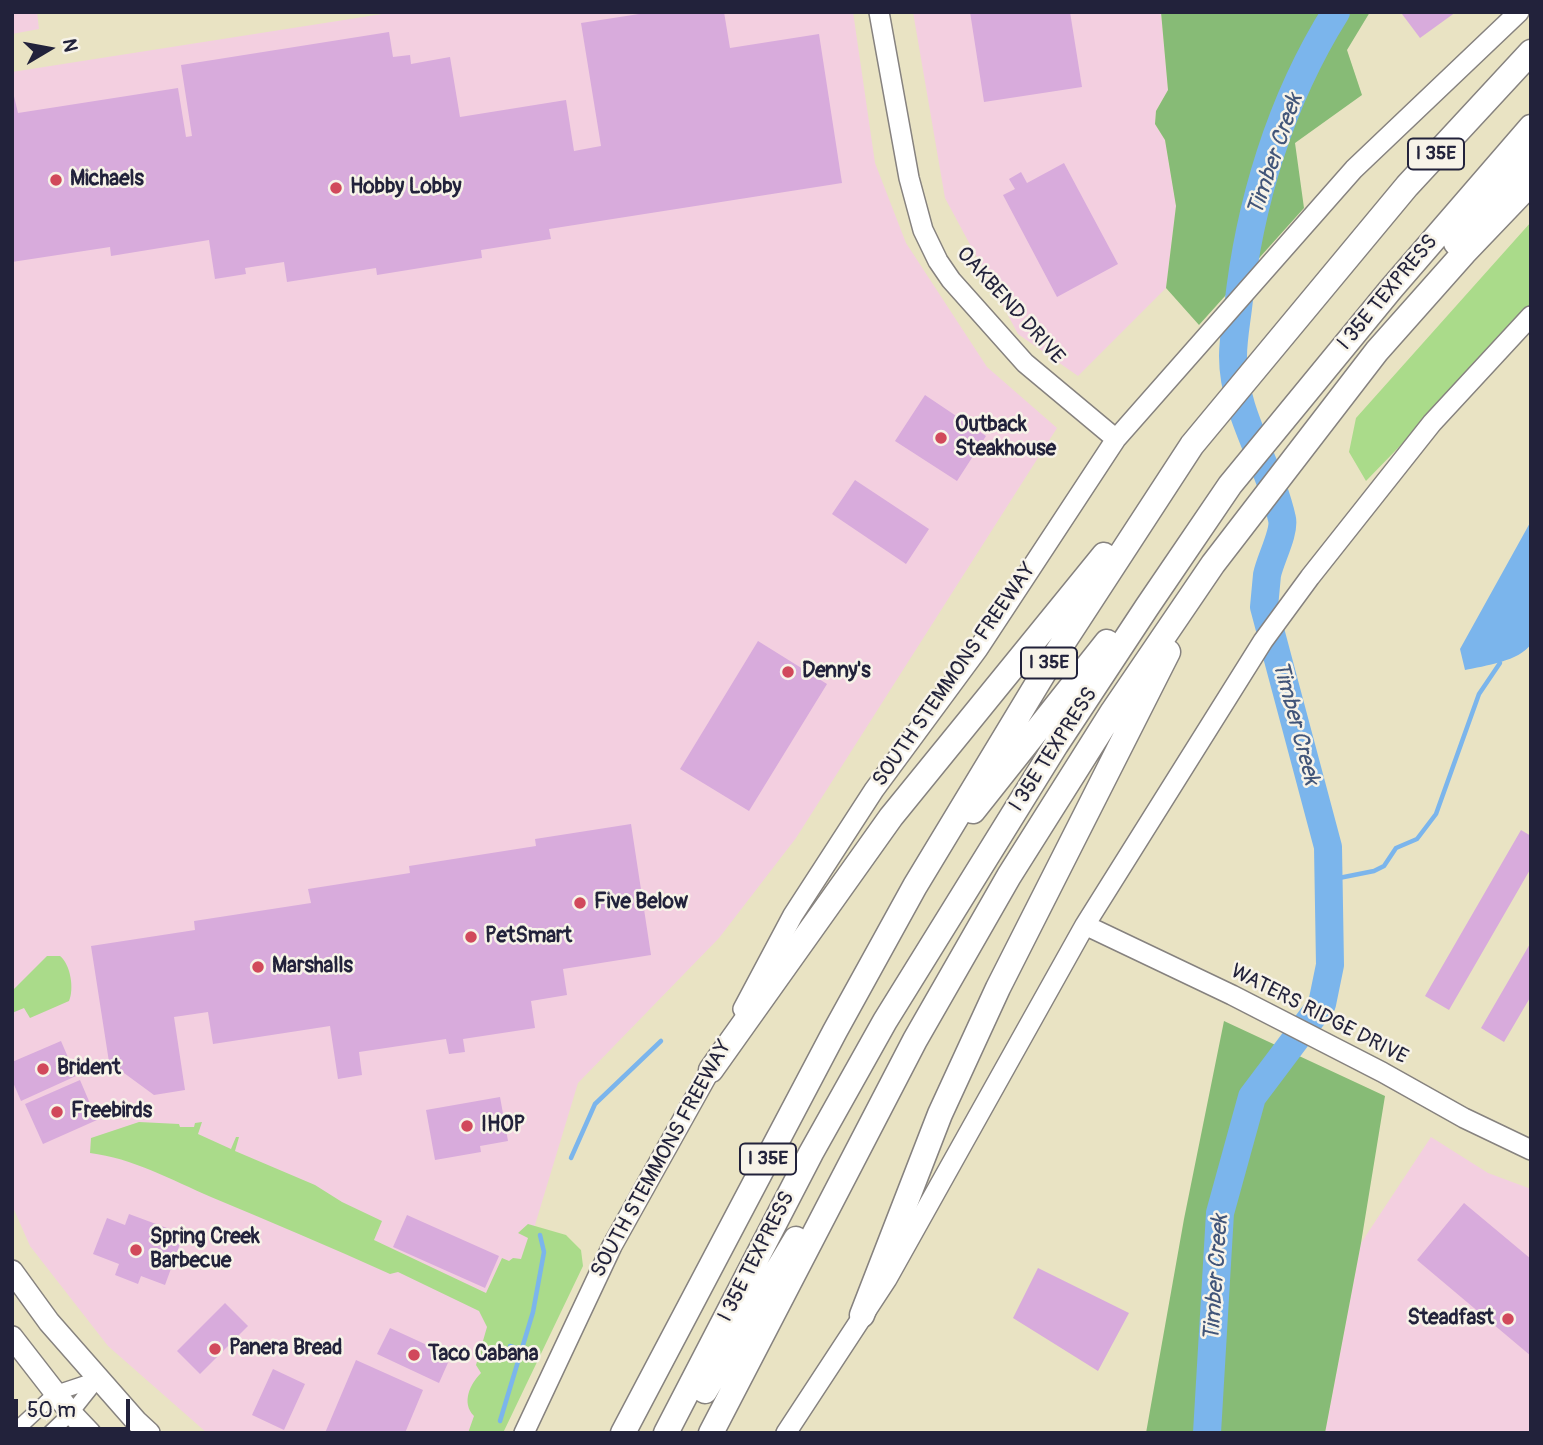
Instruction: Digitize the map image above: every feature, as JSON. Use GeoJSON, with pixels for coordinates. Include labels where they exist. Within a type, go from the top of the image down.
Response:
{"type":"FeatureCollection","features":[{"type":"Feature","properties":{"kind":"highway","name":"I 35E"},"geometry":{"type":"LineString","coordinates":[[624,1433],[822,1055],[915,886],[1048,666],[1192,445],[1407,186],[1531,52]]}},
{"type":"Feature","properties":{"kind":"highway","name":"I 35E TEXPRESS"},"geometry":{"type":"LineString","coordinates":[[666,1433],[811,1153],[886,1021],[1056,745],[1230,485],[1391,289],[1531,128]]}},
{"type":"Feature","properties":{"kind":"highway"},"geometry":{"type":"LineString","coordinates":[[680,1433],[915,1040],[1009,876],[1112,711],[1213,564],[1377,351],[1480,210],[1531,155]]}},
{"type":"Feature","properties":{"kind":"highway"},"geometry":{"type":"LineString","coordinates":[[1377,351],[1531,183]]}},
{"type":"Feature","properties":{"kind":"highway"},"geometry":{"type":"LineString","coordinates":[[711,1070],[891,817],[1192,445]]}},
{"type":"Feature","properties":{"kind":"highway"},"geometry":{"type":"LineString","coordinates":[[915,886],[1230,485]]}},
{"type":"Feature","properties":{"kind":"highway"},"geometry":{"type":"LineString","coordinates":[[862,1315],[940,1114],[998,988],[1213,564]]}},
{"type":"Feature","properties":{"kind":"highway"},"geometry":{"type":"LineString","coordinates":[[711,1433],[915,1040]]}},
{"type":"Feature","properties":{"kind":"main road","name":"OAKBEND DRIVE"},"geometry":{"type":"LineString","coordinates":[[879,12],[909,178],[923,230],[938,261],[951,280],[1025,363],[1116,439]]}},
{"type":"Feature","properties":{"kind":"main road","name":"SOUTH STEMMONS FREEWAY"},"geometry":{"type":"LineString","coordinates":[[524,1433],[612,1246],[711,1070],[793,915],[874,790],[978,649],[1116,439],[1354,169],[1519,12]]}},
{"type":"Feature","properties":{"kind":"main road"},"geometry":{"type":"LineString","coordinates":[[786,1433],[911,1238],[1085,925],[1263,641],[1384,481],[1432,423],[1531,316]]}},
{"type":"Feature","properties":{"kind":"main road","name":"WATERS RIDGE DRIVE"},"geometry":{"type":"LineString","coordinates":[[1085,925],[1232,995],[1382,1072],[1464,1118],[1531,1150]]}},
{"type":"Feature","properties":{"kind":"main road"},"geometry":{"type":"LineString","coordinates":[[12,1271],[48,1322],[149,1433]]}},
{"type":"Feature","properties":{"kind":"main road"},"geometry":{"type":"LineString","coordinates":[[12,1337],[71,1413],[90,1433]]}},
{"type":"Feature","properties":{"kind":"street"},"geometry":{"type":"LineString","coordinates":[[13,1433],[56,1393],[98,1379]]}},
{"type":"Feature","properties":{"kind":"street"},"geometry":{"type":"LineString","coordinates":[[50,1433],[71,1413],[98,1379]]}},
{"type":"Feature","properties":{"kind":"shaded area"},"geometry":{"type":"Polygon","coordinates":[[[12,12],[37,12],[39,29],[12,34],[12,12]]]}},
{"type":"Feature","properties":{"kind":"shaded area"},"geometry":{"type":"Polygon","coordinates":[[[395,12],[853,12],[875,163],[906,243],[987,367],[1057,428],[796,838],[719,938],[578,1083],[472,1433],[207,1433],[108,1346],[30,1246],[12,1205],[12,72],[395,12]]]}},
{"type":"Feature","properties":{"kind":"shaded area"},"geometry":{"type":"Polygon","coordinates":[[[913,12],[1161,12],[1168,90],[1156,111],[1155,124],[1165,140],[1176,206],[1166,288],[1078,376],[1018,334],[945,198],[913,12]]]}},
{"type":"Feature","properties":{"kind":"shaded area"},"geometry":{"type":"Polygon","coordinates":[[[1431,1137],[1488,1173],[1531,1189],[1531,1433],[1325,1433],[1361,1243],[1431,1137]]]}},
{"type":"Feature","properties":{"kind":"green space"},"geometry":{"type":"Polygon","coordinates":[[[1161,12],[1370,12],[1347,50],[1362,95],[1295,143],[1304,208],[1199,325],[1166,288],[1176,206],[1165,140],[1155,124],[1156,111],[1168,90],[1161,12]]]}},
{"type":"Feature","properties":{"kind":"green space"},"geometry":{"type":"Polygon","coordinates":[[[1531,222],[1531,311],[1366,481],[1349,452],[1356,418],[1531,222]]]}},
{"type":"Feature","properties":{"kind":"green space"},"geometry":{"type":"Polygon","coordinates":[[[47,956],[60,956],[67,965],[71,984],[69,1001],[30,1018],[24,1008],[12,1013],[12,991],[47,956]]]}},
{"type":"Feature","properties":{"kind":"green space"},"geometry":{"type":"Polygon","coordinates":[[[1224,1021],[1385,1096],[1361,1243],[1325,1433],[1146,1433],[1184,1219],[1224,1021]]]}},
{"type":"Feature","properties":{"kind":"green space"},"geometry":{"type":"Polygon","coordinates":[[[139,1122],[194,1127],[195,1123],[202,1122],[198,1134],[231,1149],[236,1137],[239,1137],[235,1151],[315,1185],[342,1202],[382,1221],[374,1240],[486,1293],[502,1258],[509,1261],[513,1258],[521,1259],[528,1238],[518,1233],[528,1224],[566,1235],[581,1250],[583,1266],[503,1433],[468,1433],[474,1416],[468,1405],[468,1394],[481,1373],[476,1365],[487,1327],[479,1311],[398,1272],[390,1274],[152,1170],[90,1153],[91,1138],[139,1122]]]}},
{"type":"Feature","properties":{"kind":"water"},"geometry":{"type":"Polygon","coordinates":[[[1531,521],[1531,644],[1510,659],[1465,670],[1460,649],[1531,521]]]}},
{"type":"Feature","properties":{"kind":"building"},"geometry":{"type":"Polygon","coordinates":[[[652,12],[724,12],[730,48],[819,34],[842,183],[549,229],[551,239],[481,250],[482,258],[377,275],[376,268],[287,282],[284,262],[245,268],[246,274],[215,279],[209,240],[111,256],[110,247],[12,262],[12,88],[18,113],[178,88],[186,137],[192,136],[181,65],[389,32],[393,57],[410,55],[411,64],[450,57],[460,117],[566,100],[574,151],[601,146],[581,23],[652,12]]]}},
{"type":"Feature","properties":{"kind":"building"},"geometry":{"type":"Polygon","coordinates":[[[970,12],[1070,12],[1082,87],[984,102],[970,12]]]}},
{"type":"Feature","properties":{"kind":"building"},"geometry":{"type":"Polygon","coordinates":[[[1456,12],[1420,38],[1402,14],[1456,12]]]}},
{"type":"Feature","properties":{"kind":"building"},"geometry":{"type":"Polygon","coordinates":[[[1064,163],[1118,264],[1057,297],[1003,195],[1015,189],[1009,179],[1021,172],[1027,183],[1064,163]]]}},
{"type":"Feature","properties":{"kind":"building","name":"Outback Steakhouse"},"geometry":{"type":"Polygon","coordinates":[[[925,395],[986,436],[957,481],[895,441],[925,395]]]}},
{"type":"Feature","properties":{"kind":"building"},"geometry":{"type":"Polygon","coordinates":[[[855,480],[929,529],[906,564],[832,514],[855,480]]]}},
{"type":"Feature","properties":{"kind":"building"},"geometry":{"type":"Polygon","coordinates":[[[758,641],[827,684],[749,811],[680,769],[758,641]]]}},
{"type":"Feature","properties":{"kind":"building"},"geometry":{"type":"Polygon","coordinates":[[[631,824],[651,955],[563,969],[567,995],[531,1001],[535,1028],[463,1039],[465,1052],[449,1054],[446,1039],[359,1052],[362,1075],[338,1079],[330,1026],[213,1044],[208,1012],[174,1017],[185,1090],[154,1095],[109,1062],[91,946],[195,930],[194,921],[311,903],[308,889],[410,873],[409,866],[536,846],[535,839],[631,824]]]}},
{"type":"Feature","properties":{"kind":"building"},"geometry":{"type":"Polygon","coordinates":[[[1521,830],[1531,836],[1531,868],[1449,1010],[1425,996],[1521,830]]]}},
{"type":"Feature","properties":{"kind":"building"},"geometry":{"type":"Polygon","coordinates":[[[1531,942],[1531,996],[1504,1042],[1481,1028],[1531,942]]]}},
{"type":"Feature","properties":{"kind":"building","name":"Brident"},"geometry":{"type":"Polygon","coordinates":[[[61,1041],[76,1076],[21,1101],[12,1080],[12,1062],[61,1041]]]}},
{"type":"Feature","properties":{"kind":"building"},"geometry":{"type":"Polygon","coordinates":[[[80,1080],[97,1120],[43,1144],[25,1104],[80,1080]]]}},
{"type":"Feature","properties":{"kind":"building","name":"IHOP"},"geometry":{"type":"Polygon","coordinates":[[[500,1097],[508,1141],[480,1146],[481,1152],[435,1160],[426,1110],[500,1097]]]}},
{"type":"Feature","properties":{"kind":"building"},"geometry":{"type":"Polygon","coordinates":[[[1464,1203],[1531,1259],[1531,1356],[1417,1260],[1464,1203]]]}},
{"type":"Feature","properties":{"kind":"building"},"geometry":{"type":"Polygon","coordinates":[[[129,1214],[175,1231],[171,1241],[180,1244],[165,1285],[141,1276],[138,1284],[115,1275],[119,1264],[93,1254],[107,1218],[125,1225],[129,1214]]]}},
{"type":"Feature","properties":{"kind":"building"},"geometry":{"type":"Polygon","coordinates":[[[407,1215],[499,1256],[485,1288],[393,1247],[407,1215]]]}},
{"type":"Feature","properties":{"kind":"building"},"geometry":{"type":"Polygon","coordinates":[[[1038,1268],[1129,1313],[1098,1371],[1013,1318],[1038,1268]]]}},
{"type":"Feature","properties":{"kind":"building"},"geometry":{"type":"Polygon","coordinates":[[[225,1303],[248,1326],[200,1374],[177,1351],[225,1303]]]}},
{"type":"Feature","properties":{"kind":"building","name":"Taco Cabana"},"geometry":{"type":"Polygon","coordinates":[[[390,1328],[451,1356],[439,1383],[377,1354],[390,1328]]]}},
{"type":"Feature","properties":{"kind":"building"},"geometry":{"type":"Polygon","coordinates":[[[356,1360],[423,1390],[405,1433],[325,1433],[356,1360]]]}},
{"type":"Feature","properties":{"kind":"building"},"geometry":{"type":"Polygon","coordinates":[[[273,1369],[305,1384],[284,1430],[252,1415],[273,1369]]]}},
{"type":"Feature","properties":{"kind":"waterway","name":"Timber Creek"},"geometry":{"type":"LineString","coordinates":[[1207,1433],[1220,1213],[1252,1097],[1322,1004],[1330,965],[1328,847],[1264,607],[1267,575],[1281,531],[1282,519],[1245,419],[1233,356],[1243,269],[1270,155],[1299,81],[1336,12]]}},
{"type":"Feature","properties":{"kind":"waterway"},"geometry":{"type":"LineString","coordinates":[[1329,880],[1374,871],[1384,866],[1396,848],[1417,839],[1436,814],[1479,694],[1500,663]]}},
{"type":"Feature","properties":{"kind":"waterway"},"geometry":{"type":"LineString","coordinates":[[571,1158],[595,1104],[661,1041]]}},
{"type":"Feature","properties":{"kind":"waterway"},"geometry":{"type":"LineString","coordinates":[[500,1421],[533,1312],[544,1252],[540,1235]]}},
{"type":"Feature","properties":{"kind":"waterway"},"geometry":{"type":"LineString","coordinates":[[510,1346],[522,1350]]}},
{"type":"Feature","properties":{"kind":"place","name":"Michaels"},"geometry":{"type":"Point","coordinates":[56,180]}},
{"type":"Feature","properties":{"kind":"place","name":"Hobby Lobby"},"geometry":{"type":"Point","coordinates":[336,188]}},
{"type":"Feature","properties":{"kind":"place","name":"Outback Steakhouse"},"geometry":{"type":"Point","coordinates":[941,438]}},
{"type":"Feature","properties":{"kind":"place","name":"Denny's"},"geometry":{"type":"Point","coordinates":[788,672]}},
{"type":"Feature","properties":{"kind":"place","name":"Five Below"},"geometry":{"type":"Point","coordinates":[580,903]}},
{"type":"Feature","properties":{"kind":"place","name":"PetSmart"},"geometry":{"type":"Point","coordinates":[471,937]}},
{"type":"Feature","properties":{"kind":"place","name":"Marshalls"},"geometry":{"type":"Point","coordinates":[258,967]}},
{"type":"Feature","properties":{"kind":"place","name":"Brident"},"geometry":{"type":"Point","coordinates":[43,1069]}},
{"type":"Feature","properties":{"kind":"place","name":"Freebirds"},"geometry":{"type":"Point","coordinates":[57,1112]}},
{"type":"Feature","properties":{"kind":"place","name":"IHOP"},"geometry":{"type":"Point","coordinates":[467,1126]}},
{"type":"Feature","properties":{"kind":"place","name":"Spring Creek Barbecue"},"geometry":{"type":"Point","coordinates":[136,1250]}},
{"type":"Feature","properties":{"kind":"place","name":"Steadfast"},"geometry":{"type":"Point","coordinates":[1508,1319]}},
{"type":"Feature","properties":{"kind":"place","name":"Panera Bread"},"geometry":{"type":"Point","coordinates":[215,1349]}},
{"type":"Feature","properties":{"kind":"place","name":"Taco Cabana"},"geometry":{"type":"Point","coordinates":[414,1355]}}]}
